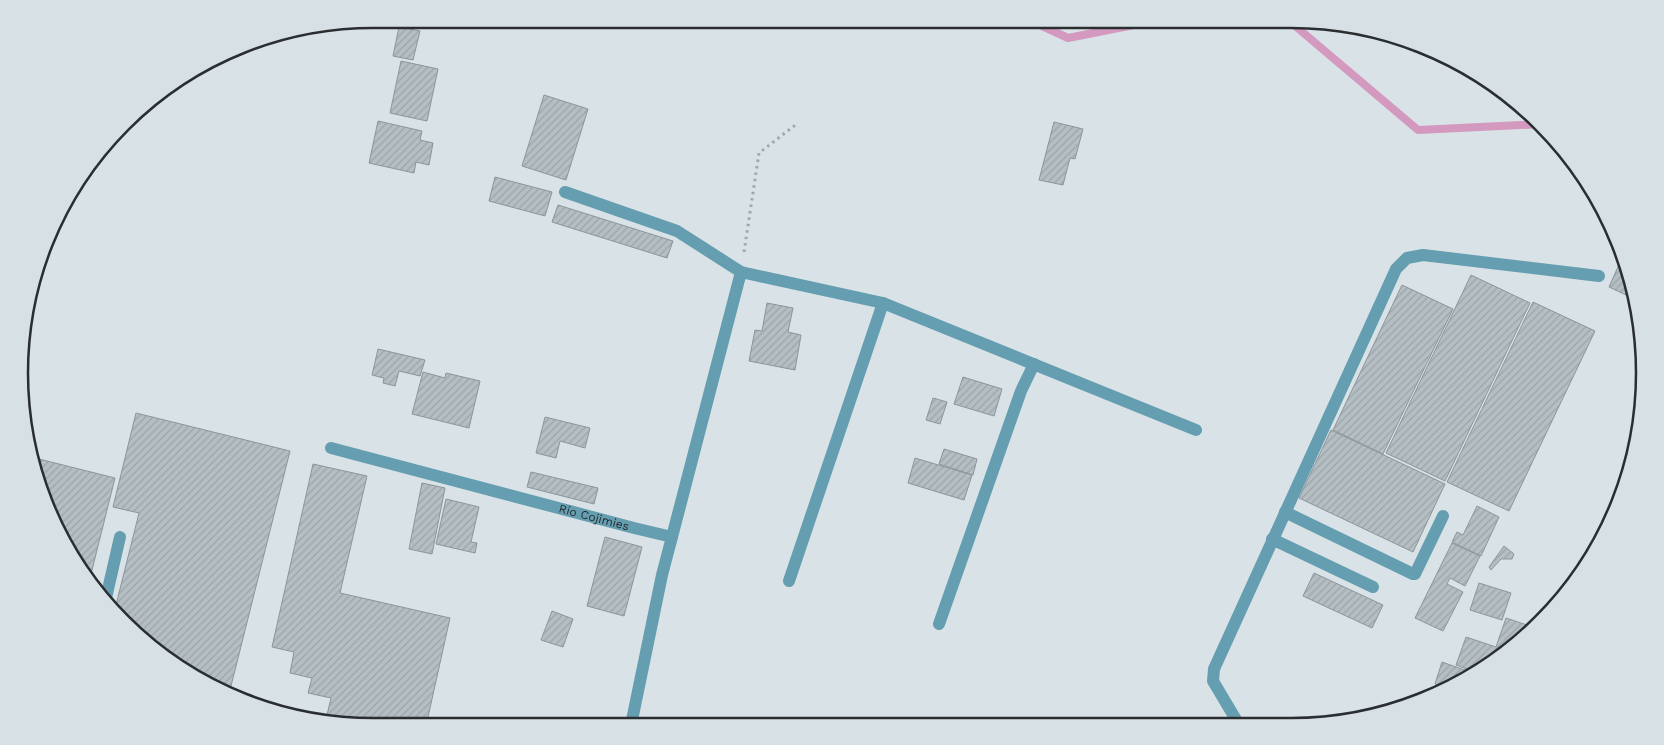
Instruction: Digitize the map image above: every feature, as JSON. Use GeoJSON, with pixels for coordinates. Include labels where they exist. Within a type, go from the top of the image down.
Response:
{"type":"FeatureCollection","features":[{"type":"Feature","properties":{"kind":"street"},"geometry":{"type":"LineString","coordinates":[[565,192],[677,231],[741,272],[883,303],[1196,430]]}},
{"type":"Feature","properties":{"kind":"street"},"geometry":{"type":"LineString","coordinates":[[1234,718],[1212,681],[1214,669],[1396,269],[1407,258],[1424,255],[1599,276]]}},
{"type":"Feature","properties":{"kind":"street"},"geometry":{"type":"LineString","coordinates":[[632,718],[662,575],[741,272]]}},
{"type":"Feature","properties":{"kind":"street"},"geometry":{"type":"LineString","coordinates":[[788,581],[883,303]]}},
{"type":"Feature","properties":{"kind":"street"},"geometry":{"type":"LineString","coordinates":[[938,624],[1021,391],[1034,364]]}},
{"type":"Feature","properties":{"kind":"street","name":"Río Cojimies"},"geometry":{"type":"LineString","coordinates":[[331,448],[672,537]]}},
{"type":"Feature","properties":{"kind":"street"},"geometry":{"type":"LineString","coordinates":[[1285,512],[1413,574],[1415,574],[1443,516]]}},
{"type":"Feature","properties":{"kind":"street"},"geometry":{"type":"LineString","coordinates":[[107,593],[120,537]]}},
{"type":"Feature","properties":{"kind":"street"},"geometry":{"type":"LineString","coordinates":[[1272,539],[1372,587]]}},
{"type":"Feature","properties":{"kind":"path"},"geometry":{"type":"LineString","coordinates":[[741,272],[760,153],[798,123]]}},
{"type":"Feature","properties":{"kind":"building"},"geometry":{"type":"Polygon","coordinates":[[[399,28],[420,31],[413,60],[393,56],[399,28]]]}},
{"type":"Feature","properties":{"kind":"building"},"geometry":{"type":"Polygon","coordinates":[[[401,61],[438,69],[427,121],[390,113],[401,61]]]}},
{"type":"Feature","properties":{"kind":"building"},"geometry":{"type":"Polygon","coordinates":[[[544,95],[588,109],[566,180],[522,166],[544,95]]]}},
{"type":"Feature","properties":{"kind":"building"},"geometry":{"type":"Polygon","coordinates":[[[378,121],[422,131],[420,140],[433,143],[429,165],[416,162],[414,173],[369,163],[378,121]]]}},
{"type":"Feature","properties":{"kind":"building"},"geometry":{"type":"Polygon","coordinates":[[[1054,122],[1083,129],[1075,159],[1070,158],[1063,185],[1039,180],[1054,122]]]}},
{"type":"Feature","properties":{"kind":"building"},"geometry":{"type":"Polygon","coordinates":[[[495,177],[552,192],[545,216],[489,201],[495,177]]]}},
{"type":"Feature","properties":{"kind":"building"},"geometry":{"type":"Polygon","coordinates":[[[558,205],[673,241],[667,258],[552,222],[558,205]]]}},
{"type":"Feature","properties":{"kind":"building"},"geometry":{"type":"Polygon","coordinates":[[[1619,265],[1627,292],[1626,295],[1609,287],[1619,265]]]}},
{"type":"Feature","properties":{"kind":"building"},"geometry":{"type":"Polygon","coordinates":[[[1471,275],[1530,303],[1445,481],[1386,453],[1471,275]]]}},
{"type":"Feature","properties":{"kind":"building"},"geometry":{"type":"Polygon","coordinates":[[[1402,285],[1453,309],[1383,454],[1333,430],[1402,285]]]}},
{"type":"Feature","properties":{"kind":"building"},"geometry":{"type":"Polygon","coordinates":[[[1533,302],[1595,331],[1509,511],[1447,482],[1533,302]]]}},
{"type":"Feature","properties":{"kind":"building"},"geometry":{"type":"Polygon","coordinates":[[[767,303],[793,308],[788,332],[801,335],[795,370],[749,361],[755,330],[762,331],[767,303]]]}},
{"type":"Feature","properties":{"kind":"building"},"geometry":{"type":"Polygon","coordinates":[[[378,349],[425,360],[420,376],[399,371],[395,386],[383,383],[384,378],[372,375],[378,349]]]}},
{"type":"Feature","properties":{"kind":"building"},"geometry":{"type":"Polygon","coordinates":[[[423,372],[445,378],[446,373],[480,381],[469,428],[412,414],[423,372]]]}},
{"type":"Feature","properties":{"kind":"building"},"geometry":{"type":"Polygon","coordinates":[[[963,377],[1002,389],[994,416],[954,404],[963,377]]]}},
{"type":"Feature","properties":{"kind":"building"},"geometry":{"type":"Polygon","coordinates":[[[933,398],[947,402],[940,424],[926,420],[933,398]]]}},
{"type":"Feature","properties":{"kind":"building"},"geometry":{"type":"Polygon","coordinates":[[[136,413],[290,451],[231,687],[200,671],[162,646],[116,603],[139,513],[113,507],[136,413]]]}},
{"type":"Feature","properties":{"kind":"building"},"geometry":{"type":"Polygon","coordinates":[[[545,417],[590,428],[585,448],[560,441],[556,458],[536,453],[545,417]]]}},
{"type":"Feature","properties":{"kind":"building"},"geometry":{"type":"Polygon","coordinates":[[[1331,430],[1445,484],[1413,552],[1299,498],[1331,430]]]}},
{"type":"Feature","properties":{"kind":"building"},"geometry":{"type":"Polygon","coordinates":[[[944,449],[977,459],[973,475],[939,464],[944,449]]]}},
{"type":"Feature","properties":{"kind":"building"},"geometry":{"type":"Polygon","coordinates":[[[915,458],[972,475],[964,500],[908,483],[915,458]]]}},
{"type":"Feature","properties":{"kind":"building"},"geometry":{"type":"Polygon","coordinates":[[[38,459],[115,478],[91,572],[63,525],[38,459]]]}},
{"type":"Feature","properties":{"kind":"building"},"geometry":{"type":"Polygon","coordinates":[[[313,464],[367,476],[340,593],[450,618],[428,718],[372,718],[327,715],[331,698],[308,693],[312,678],[290,673],[294,652],[272,647],[313,464]]]}},
{"type":"Feature","properties":{"kind":"building"},"geometry":{"type":"Polygon","coordinates":[[[531,472],[598,488],[594,504],[527,487],[531,472]]]}},
{"type":"Feature","properties":{"kind":"building"},"geometry":{"type":"Polygon","coordinates":[[[422,483],[445,488],[432,554],[409,549],[422,483]]]}},
{"type":"Feature","properties":{"kind":"building"},"geometry":{"type":"Polygon","coordinates":[[[446,499],[479,507],[471,542],[477,543],[475,553],[436,544],[446,499]]]}},
{"type":"Feature","properties":{"kind":"building"},"geometry":{"type":"Polygon","coordinates":[[[1477,506],[1499,517],[1481,556],[1452,542],[1457,532],[1463,535],[1477,506]]]}},
{"type":"Feature","properties":{"kind":"building"},"geometry":{"type":"Polygon","coordinates":[[[605,537],[642,547],[624,616],[587,606],[605,537]]]}},
{"type":"Feature","properties":{"kind":"building"},"geometry":{"type":"Polygon","coordinates":[[[1452,543],[1480,556],[1465,586],[1450,578],[1447,584],[1463,592],[1443,631],[1415,618],[1452,543]]]}},
{"type":"Feature","properties":{"kind":"building"},"geometry":{"type":"Polygon","coordinates":[[[1504,546],[1514,554],[1512,559],[1501,559],[1491,570],[1489,567],[1504,546]]]}},
{"type":"Feature","properties":{"kind":"building"},"geometry":{"type":"Polygon","coordinates":[[[1314,573],[1383,605],[1372,628],[1303,596],[1314,573]]]}},
{"type":"Feature","properties":{"kind":"building"},"geometry":{"type":"Polygon","coordinates":[[[1479,583],[1511,593],[1502,620],[1470,610],[1479,583]]]}},
{"type":"Feature","properties":{"kind":"building"},"geometry":{"type":"Polygon","coordinates":[[[552,611],[573,619],[563,647],[541,640],[552,611]]]}},
{"type":"Feature","properties":{"kind":"building"},"geometry":{"type":"Polygon","coordinates":[[[1506,618],[1526,625],[1502,646],[1467,669],[1456,665],[1466,637],[1496,647],[1506,618]]]}},
{"type":"Feature","properties":{"kind":"building"},"geometry":{"type":"Polygon","coordinates":[[[1442,662],[1465,670],[1444,682],[1435,684],[1442,662]]]}},
{"type":"Feature","properties":{"kind":"waterway"},"geometry":{"type":"LineString","coordinates":[[1046,28],[1068,38],[1119,28]]}},
{"type":"Feature","properties":{"kind":"waterway"},"geometry":{"type":"LineString","coordinates":[[1298,28],[1418,130],[1531,125]]}}]}
